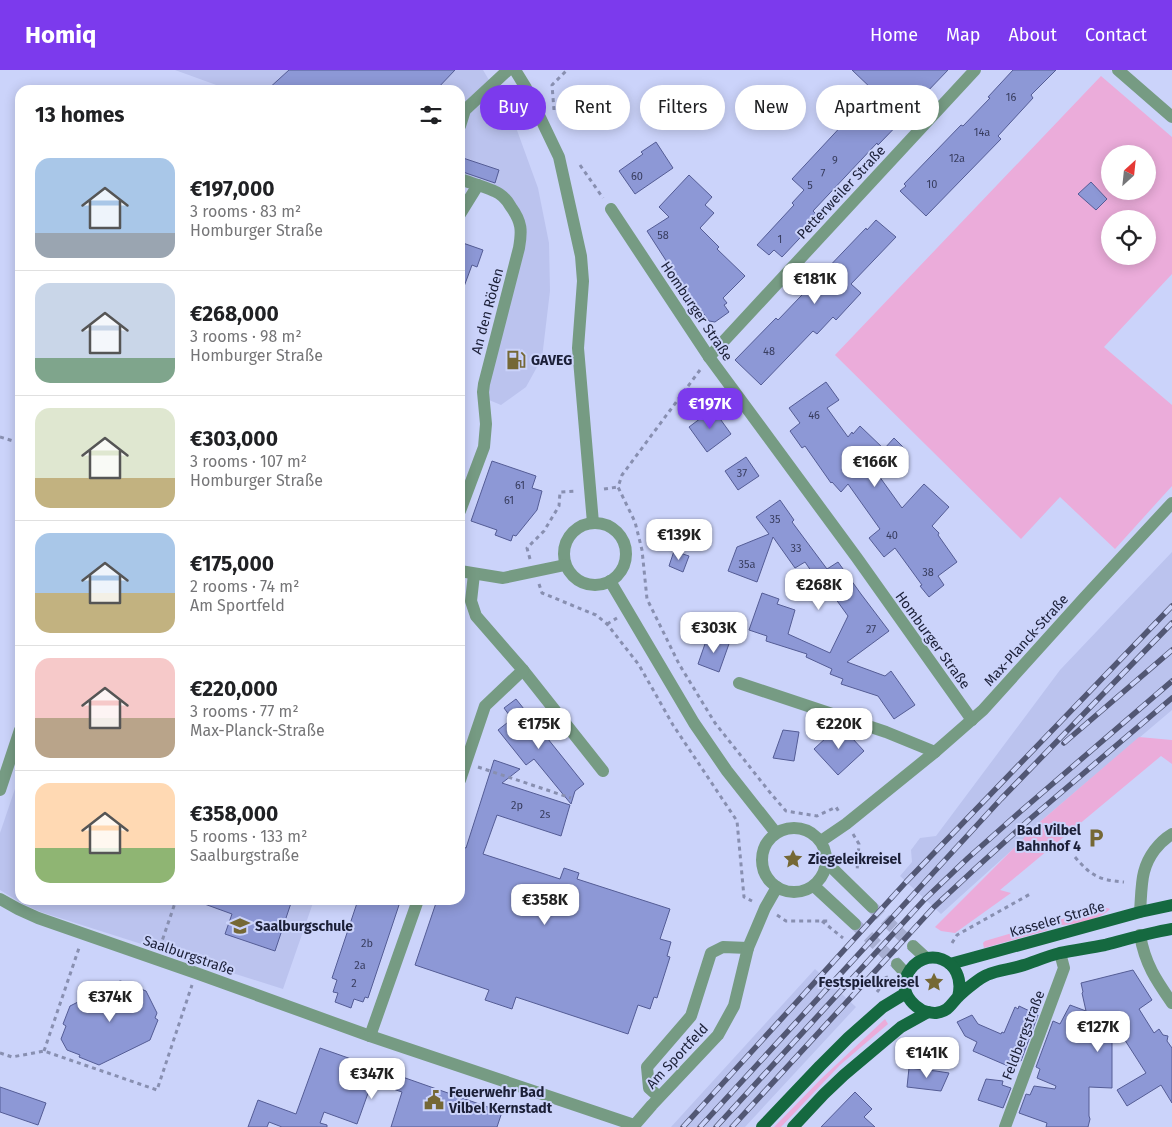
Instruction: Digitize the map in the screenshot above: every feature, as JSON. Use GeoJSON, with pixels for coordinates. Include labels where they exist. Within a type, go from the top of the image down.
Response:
{"type":"FeatureCollection","features":[{"type":"Feature","properties":{"kind":"main road","name":"Kasseler Straße"},"geometry":{"type":"LineString","coordinates":[[926,958],[942,959],[950,964],[1140,912],[1172,906]]}},
{"type":"Feature","properties":{"kind":"main road"},"geometry":{"type":"LineString","coordinates":[[1140,912],[1140,935]]}},
{"type":"Feature","properties":{"kind":"main road"},"geometry":{"type":"LineString","coordinates":[[958,996],[987,975],[1060,954],[1172,929]]}},
{"type":"Feature","properties":{"kind":"main road"},"geometry":{"type":"LineString","coordinates":[[926,958],[912,966],[905,986],[906,993],[911,1002],[918,1009],[928,1012],[946,1010],[958,996],[960,979],[956,970],[950,964]]}},
{"type":"Feature","properties":{"kind":"main road"},"geometry":{"type":"LineString","coordinates":[[762,1127],[848,1038],[883,1007],[906,993]]}},
{"type":"Feature","properties":{"kind":"main road"},"geometry":{"type":"LineString","coordinates":[[793,1127],[844,1075],[901,1027],[928,1012]]}},
{"type":"Feature","properties":{"kind":"street"},"geometry":{"type":"LineString","coordinates":[[465,110],[508,70]]}},
{"type":"Feature","properties":{"kind":"street"},"geometry":{"type":"LineString","coordinates":[[515,70],[526,88],[560,157],[582,256],[583,282],[578,348],[593,523]]}},
{"type":"Feature","properties":{"kind":"street","name":"Petterweiler Straße"},"geometry":{"type":"LineString","coordinates":[[709,357],[976,70]]}},
{"type":"Feature","properties":{"kind":"street"},"geometry":{"type":"LineString","coordinates":[[1118,70],[1172,117]]}},
{"type":"Feature","properties":{"kind":"street","name":"An den Röden"},"geometry":{"type":"LineString","coordinates":[[465,181],[495,191],[504,197],[518,216],[521,236],[520,248],[484,384],[486,424],[484,447],[465,498]]}},
{"type":"Feature","properties":{"kind":"street"},"geometry":{"type":"LineString","coordinates":[[465,206],[478,185]]}},
{"type":"Feature","properties":{"kind":"street","name":"Homburger Straße"},"geometry":{"type":"LineString","coordinates":[[611,209],[709,357],[972,720]]}},
{"type":"Feature","properties":{"kind":"street","name":"Max-Planck-Straße"},"geometry":{"type":"LineString","coordinates":[[821,841],[846,824],[935,752],[983,710],[1172,503]]}},
{"type":"Feature","properties":{"kind":"street"},"geometry":{"type":"LineString","coordinates":[[593,523],[602,524],[618,533],[626,550],[623,568],[617,576],[602,585],[593,586],[584,584],[570,573],[565,565],[563,556],[564,546],[568,537],[583,525],[593,523]]}},
{"type":"Feature","properties":{"kind":"street"},"geometry":{"type":"LineString","coordinates":[[465,572],[503,578],[565,565]]}},
{"type":"Feature","properties":{"kind":"street"},"geometry":{"type":"LineString","coordinates":[[474,574],[471,601],[476,616],[523,670],[603,771]]}},
{"type":"Feature","properties":{"kind":"street"},"geometry":{"type":"LineString","coordinates":[[610,581],[694,723],[727,771],[776,832]]}},
{"type":"Feature","properties":{"kind":"street"},"geometry":{"type":"LineString","coordinates":[[465,765],[485,706],[523,670]]}},
{"type":"Feature","properties":{"kind":"street"},"geometry":{"type":"LineString","coordinates":[[739,683],[886,732],[935,752]]}},
{"type":"Feature","properties":{"kind":"street"},"geometry":{"type":"LineString","coordinates":[[0,790],[15,745]]}},
{"type":"Feature","properties":{"kind":"street"},"geometry":{"type":"LineString","coordinates":[[785,828],[805,829],[821,841],[826,851],[827,863],[825,872],[814,886],[802,892],[789,892],[777,887],[767,878],[762,867],[762,854],[767,842],[776,832],[785,828]]}},
{"type":"Feature","properties":{"kind":"street"},"geometry":{"type":"LineString","coordinates":[[1140,912],[1144,871],[1159,844],[1172,834]]}},
{"type":"Feature","properties":{"kind":"street"},"geometry":{"type":"LineString","coordinates":[[827,863],[872,907]]}},
{"type":"Feature","properties":{"kind":"street"},"geometry":{"type":"LineString","coordinates":[[814,886],[856,924]]}},
{"type":"Feature","properties":{"kind":"street","name":"Am Sportfeld"},"geometry":{"type":"LineString","coordinates":[[634,1126],[718,1035],[734,1006],[748,948],[765,908],[777,887]]}},
{"type":"Feature","properties":{"kind":"street","name":"Saalburgstraße"},"geometry":{"type":"LineString","coordinates":[[0,898],[38,918],[370,1036],[634,1126]]}},
{"type":"Feature","properties":{"kind":"street"},"geometry":{"type":"LineString","coordinates":[[370,1036],[416,905]]}},
{"type":"Feature","properties":{"kind":"street"},"geometry":{"type":"LineString","coordinates":[[1140,935],[1142,947],[1151,972],[1172,1003]]}},
{"type":"Feature","properties":{"kind":"street"},"geometry":{"type":"LineString","coordinates":[[913,946],[926,958]]}},
{"type":"Feature","properties":{"kind":"street"},"geometry":{"type":"LineString","coordinates":[[659,1097],[649,1088],[646,1067],[691,1016],[711,953],[723,947],[748,948]]}},
{"type":"Feature","properties":{"kind":"street","name":"Feldbergstraße"},"geometry":{"type":"LineString","coordinates":[[1005,1127],[1064,968],[1060,954]]}},
{"type":"Feature","properties":{"kind":"street"},"geometry":{"type":"LineString","coordinates":[[897,964],[907,976]]}},
{"type":"Feature","properties":{"kind":"path"},"geometry":{"type":"LineString","coordinates":[[554,110],[552,85],[567,70]]}},
{"type":"Feature","properties":{"kind":"path"},"geometry":{"type":"LineString","coordinates":[[580,165],[611,209]]}},
{"type":"Feature","properties":{"kind":"path"},"geometry":{"type":"LineString","coordinates":[[709,357],[622,475],[618,488],[635,522],[642,550],[647,598],[679,664],[714,723],[772,795]]}},
{"type":"Feature","properties":{"kind":"path"},"geometry":{"type":"LineString","coordinates":[[0,436],[15,441]]}},
{"type":"Feature","properties":{"kind":"path"},"geometry":{"type":"LineString","coordinates":[[560,492],[559,506],[544,531],[527,548],[542,593],[596,615],[607,624],[639,665],[673,725],[737,820],[744,897],[786,921],[822,920],[843,938]]}},
{"type":"Feature","properties":{"kind":"path"},"geometry":{"type":"LineString","coordinates":[[466,762],[571,798]]}},
{"type":"Feature","properties":{"kind":"path"},"geometry":{"type":"LineString","coordinates":[[1075,857],[1087,871],[1099,878],[1124,882]]}},
{"type":"Feature","properties":{"kind":"path"},"geometry":{"type":"LineString","coordinates":[[952,943],[957,936],[1032,893]]}},
{"type":"Feature","properties":{"kind":"path"},"geometry":{"type":"LineString","coordinates":[[156,959],[174,905]]}},
{"type":"Feature","properties":{"kind":"path"},"geometry":{"type":"LineString","coordinates":[[44,1051],[84,934]]}},
{"type":"Feature","properties":{"kind":"path"},"geometry":{"type":"LineString","coordinates":[[0,1053],[12,1057],[44,1051],[157,1090],[196,973]]}},
{"type":"Feature","properties":{"kind":"path"},"geometry":{"type":"LineString","coordinates":[[873,996],[887,979]]}},
{"type":"Feature","properties":{"kind":"shaded area"},"geometry":{"type":"Polygon","coordinates":[[[175,70],[483,70],[492,85],[480,85],[480,130],[517,130],[538,188],[549,243],[550,291],[542,358],[526,387],[501,405],[489,400],[487,386],[524,241],[517,208],[465,178],[465,85],[216,85],[175,70]]]}},
{"type":"Feature","properties":{"kind":"shaded area"},"geometry":{"type":"Polygon","coordinates":[[[1101,76],[1172,137],[1172,274],[1104,347],[1172,405],[1172,486],[1115,549],[1060,497],[1021,539],[835,355],[1101,76]]]}},
{"type":"Feature","properties":{"kind":"shaded area"},"geometry":{"type":"Polygon","coordinates":[[[1172,552],[1172,710],[1041,821],[1023,840],[941,914],[900,876],[912,862],[911,850],[920,838],[936,836],[1060,670],[1172,552]]]}},
{"type":"Feature","properties":{"kind":"shaded area"},"geometry":{"type":"Polygon","coordinates":[[[1139,737],[1172,740],[1172,764],[1161,756],[1000,890],[1011,893],[955,933],[941,931],[935,927],[1041,821],[1139,737]]]}},
{"type":"Feature","properties":{"kind":"shaded area","name":"Saalburgschule"},"geometry":{"type":"Polygon","coordinates":[[[15,789],[15,899],[0,890],[0,833],[15,789]]]}},
{"type":"Feature","properties":{"kind":"shaded area","name":"Saalburgschule"},"geometry":{"type":"Polygon","coordinates":[[[25,905],[312,905],[283,989],[41,912],[25,905]]]}},
{"type":"Feature","properties":{"kind":"shaded area"},"geometry":{"type":"Polygon","coordinates":[[[1107,908],[1110,909],[1106,913],[1087,921],[1066,925],[1048,923],[1050,922],[1107,908]]]}},
{"type":"Feature","properties":{"kind":"shaded area"},"geometry":{"type":"Polygon","coordinates":[[[1036,926],[1048,930],[984,948],[983,943],[985,941],[1036,926]]]}},
{"type":"Feature","properties":{"kind":"shaded area"},"geometry":{"type":"Polygon","coordinates":[[[815,969],[856,1007],[745,1127],[671,1127],[815,969]]]}},
{"type":"Feature","properties":{"kind":"shaded area"},"geometry":{"type":"Polygon","coordinates":[[[885,1019],[888,1024],[840,1065],[781,1127],[774,1127],[821,1079],[885,1019]]]}},
{"type":"Feature","properties":{"kind":"building"},"geometry":{"type":"Polygon","coordinates":[[[289,70],[455,70],[441,85],[272,85],[289,70]]]}},
{"type":"Feature","properties":{"kind":"building"},"geometry":{"type":"Polygon","coordinates":[[[852,70],[948,70],[934,85],[868,85],[852,70]]]}},
{"type":"Feature","properties":{"kind":"building"},"geometry":{"type":"Polygon","coordinates":[[[1013,70],[1056,70],[1031,95],[1033,98],[998,136],[1001,139],[926,216],[900,191],[906,186],[904,184],[990,98],[988,97],[1013,70]]]}},
{"type":"Feature","properties":{"kind":"building"},"geometry":{"type":"Polygon","coordinates":[[[838,130],[893,130],[878,145],[877,143],[813,211],[817,215],[811,221],[814,223],[782,257],[774,250],[769,255],[757,245],[794,205],[792,203],[804,190],[792,179],[838,130]]]}},
{"type":"Feature","properties":{"kind":"building"},"geometry":{"type":"Polygon","coordinates":[[[656,142],[673,168],[635,194],[619,171],[656,142]]]}},
{"type":"Feature","properties":{"kind":"building"},"geometry":{"type":"Polygon","coordinates":[[[465,159],[499,170],[495,183],[465,173],[465,159]]]}},
{"type":"Feature","properties":{"kind":"building"},"geometry":{"type":"Polygon","coordinates":[[[689,175],[712,197],[705,205],[714,213],[700,228],[719,247],[717,249],[745,276],[723,298],[727,303],[724,305],[729,312],[715,322],[709,321],[674,273],[647,231],[669,217],[659,207],[689,175]]]}},
{"type":"Feature","properties":{"kind":"building"},"geometry":{"type":"Polygon","coordinates":[[[1091,182],[1101,193],[1101,200],[1106,200],[1096,210],[1078,194],[1091,182]]]}},
{"type":"Feature","properties":{"kind":"building"},"geometry":{"type":"Polygon","coordinates":[[[876,220],[896,237],[851,284],[861,293],[836,320],[833,317],[817,334],[813,331],[761,385],[735,360],[776,318],[778,320],[866,228],[867,230],[876,220]]]}},
{"type":"Feature","properties":{"kind":"building"},"geometry":{"type":"Polygon","coordinates":[[[465,244],[483,250],[477,267],[472,265],[465,284],[465,244]]]}},
{"type":"Feature","properties":{"kind":"building"},"geometry":{"type":"Polygon","coordinates":[[[826,382],[839,400],[827,408],[848,437],[860,426],[884,449],[894,438],[905,449],[879,476],[902,508],[924,484],[949,507],[932,526],[939,533],[938,535],[957,562],[938,576],[944,585],[929,597],[895,548],[884,557],[869,538],[880,529],[848,484],[841,492],[831,483],[805,446],[802,448],[790,431],[800,423],[789,408],[826,382]]]}},
{"type":"Feature","properties":{"kind":"building"},"geometry":{"type":"Polygon","coordinates":[[[713,409],[731,434],[707,452],[689,427],[713,409]]]}},
{"type":"Feature","properties":{"kind":"building"},"geometry":{"type":"Polygon","coordinates":[[[746,457],[759,476],[738,490],[725,471],[746,457]]]}},
{"type":"Feature","properties":{"kind":"building"},"geometry":{"type":"Polygon","coordinates":[[[492,461],[536,476],[532,488],[542,491],[537,510],[516,536],[513,535],[511,541],[495,535],[497,530],[471,521],[492,461]]]}},
{"type":"Feature","properties":{"kind":"building"},"geometry":{"type":"Polygon","coordinates":[[[780,500],[794,520],[792,522],[827,569],[838,562],[889,631],[847,662],[885,676],[891,671],[915,705],[894,719],[878,696],[841,684],[843,679],[830,674],[832,669],[806,657],[807,654],[766,641],[767,636],[749,630],[762,593],[779,599],[777,604],[795,610],[788,634],[830,653],[848,616],[830,591],[826,593],[805,562],[795,568],[773,537],[757,582],[728,571],[737,547],[769,534],[756,517],[780,500]]]}},
{"type":"Feature","properties":{"kind":"building"},"geometry":{"type":"Polygon","coordinates":[[[674,551],[689,556],[683,572],[669,566],[674,551]]]}},
{"type":"Feature","properties":{"kind":"building"},"geometry":{"type":"Polygon","coordinates":[[[713,636],[730,641],[719,672],[698,664],[706,641],[711,642],[713,636]]]}},
{"type":"Feature","properties":{"kind":"building"},"geometry":{"type":"Polygon","coordinates":[[[516,699],[584,784],[575,791],[571,804],[534,759],[526,765],[498,730],[512,719],[504,708],[516,699]]]}},
{"type":"Feature","properties":{"kind":"building"},"geometry":{"type":"Polygon","coordinates":[[[840,725],[864,751],[838,775],[814,749],[840,725]]]}},
{"type":"Feature","properties":{"kind":"building"},"geometry":{"type":"Polygon","coordinates":[[[783,730],[799,732],[794,761],[773,758],[783,730]]]}},
{"type":"Feature","properties":{"kind":"building"},"geometry":{"type":"Polygon","coordinates":[[[494,760],[520,769],[502,783],[570,805],[561,836],[497,815],[483,854],[560,879],[564,868],[579,873],[577,879],[670,909],[660,939],[671,942],[667,956],[670,957],[657,998],[654,997],[650,1009],[638,1005],[628,1034],[516,997],[512,1009],[485,1000],[489,990],[415,965],[435,905],[465,905],[466,848],[494,760]]]}},
{"type":"Feature","properties":{"kind":"building"},"geometry":{"type":"Polygon","coordinates":[[[207,905],[290,905],[275,951],[225,934],[232,914],[207,905]]]}},
{"type":"Feature","properties":{"kind":"building"},"geometry":{"type":"Polygon","coordinates":[[[356,905],[399,905],[368,998],[365,997],[363,1002],[354,999],[351,1008],[335,1002],[338,993],[333,992],[337,980],[332,978],[356,905]]]}},
{"type":"Feature","properties":{"kind":"building"},"geometry":{"type":"Polygon","coordinates":[[[1133,970],[1152,1000],[1139,1009],[1154,1033],[1159,1029],[1163,1035],[1168,1036],[1167,1041],[1172,1048],[1172,1103],[1161,1085],[1127,1106],[1117,1090],[1146,1073],[1112,1020],[1112,1088],[1089,1087],[1090,1119],[1088,1127],[1046,1127],[1047,1123],[1019,1113],[1026,1094],[1030,1095],[1034,1086],[1055,1089],[1056,1086],[1037,1078],[1040,1069],[1036,1067],[1053,1021],[1060,1024],[1070,1005],[1086,1011],[1081,983],[1133,970]]]}},
{"type":"Feature","properties":{"kind":"building"},"geometry":{"type":"Polygon","coordinates":[[[120,981],[141,986],[141,989],[146,991],[157,1013],[155,1018],[158,1020],[150,1040],[99,1065],[67,1050],[61,1039],[66,1026],[63,1024],[70,1006],[120,981]]]}},
{"type":"Feature","properties":{"kind":"building"},"geometry":{"type":"Polygon","coordinates":[[[1019,1006],[1038,1015],[1021,1061],[1011,1057],[1008,1066],[973,1051],[977,1042],[965,1036],[957,1022],[972,1015],[978,1024],[1001,1034],[1002,1032],[1004,1033],[1015,1007],[1018,1009],[1019,1006]]]}},
{"type":"Feature","properties":{"kind":"building"},"geometry":{"type":"Polygon","coordinates":[[[320,1048],[502,1112],[497,1127],[391,1127],[402,1092],[372,1082],[357,1124],[324,1112],[320,1123],[327,1125],[327,1127],[282,1127],[269,1122],[267,1127],[248,1127],[258,1100],[296,1114],[320,1048]]]}},
{"type":"Feature","properties":{"kind":"building"},"geometry":{"type":"Polygon","coordinates":[[[909,1068],[949,1073],[941,1091],[907,1087],[909,1068]]]}},
{"type":"Feature","properties":{"kind":"building"},"geometry":{"type":"Polygon","coordinates":[[[986,1079],[1003,1081],[1002,1085],[1011,1088],[1003,1108],[978,1100],[986,1079]]]}},
{"type":"Feature","properties":{"kind":"building"},"geometry":{"type":"Polygon","coordinates":[[[0,1087],[46,1103],[38,1125],[0,1112],[0,1087]]]}},
{"type":"Feature","properties":{"kind":"building"},"geometry":{"type":"Polygon","coordinates":[[[855,1092],[872,1109],[864,1117],[875,1127],[821,1127],[855,1092]]]}},
{"type":"Feature","properties":{"kind":"tunnel"},"geometry":{"type":"LineString","coordinates":[[872,907],[913,946]]}},
{"type":"Feature","properties":{"kind":"tunnel"},"geometry":{"type":"LineString","coordinates":[[855,924],[897,964]]}},
{"type":"Feature","properties":{"kind":"railway"},"geometry":{"type":"LineString","coordinates":[[683,1127],[906,882],[1172,606]]}},
{"type":"Feature","properties":{"kind":"railway"},"geometry":{"type":"LineString","coordinates":[[700,1127],[1001,799],[1172,623]]}},
{"type":"Feature","properties":{"kind":"railway"},"geometry":{"type":"LineString","coordinates":[[1064,743],[1172,650]]}},
{"type":"Feature","properties":{"kind":"railway"},"geometry":{"type":"LineString","coordinates":[[716,1127],[925,899],[1021,811],[1172,681]]}},
{"type":"Feature","properties":{"kind":"railway"},"geometry":{"type":"LineString","coordinates":[[732,1127],[934,907],[1030,819],[1172,698]]}},
{"type":"Feature","properties":{"kind":"place","name":"GAVEG"},"geometry":{"type":"Point","coordinates":[516,360]}},
{"type":"Feature","properties":{"kind":"place","name":"Bad Vilbel Bahnhof 4"},"geometry":{"type":"Point","coordinates":[1096,838]}},
{"type":"Feature","properties":{"kind":"place","name":"Ziegeleikreisel"},"geometry":{"type":"Point","coordinates":[793,859]}},
{"type":"Feature","properties":{"kind":"place","name":"Saalburgschule"},"geometry":{"type":"Point","coordinates":[240,926]}},
{"type":"Feature","properties":{"kind":"place","name":"Festspielkreisel"},"geometry":{"type":"Point","coordinates":[934,982]}},
{"type":"Feature","properties":{"kind":"place","name":"Feuerwehr Bad Vilbel Kernstadt"},"geometry":{"type":"Point","coordinates":[434,1100]}}]}
